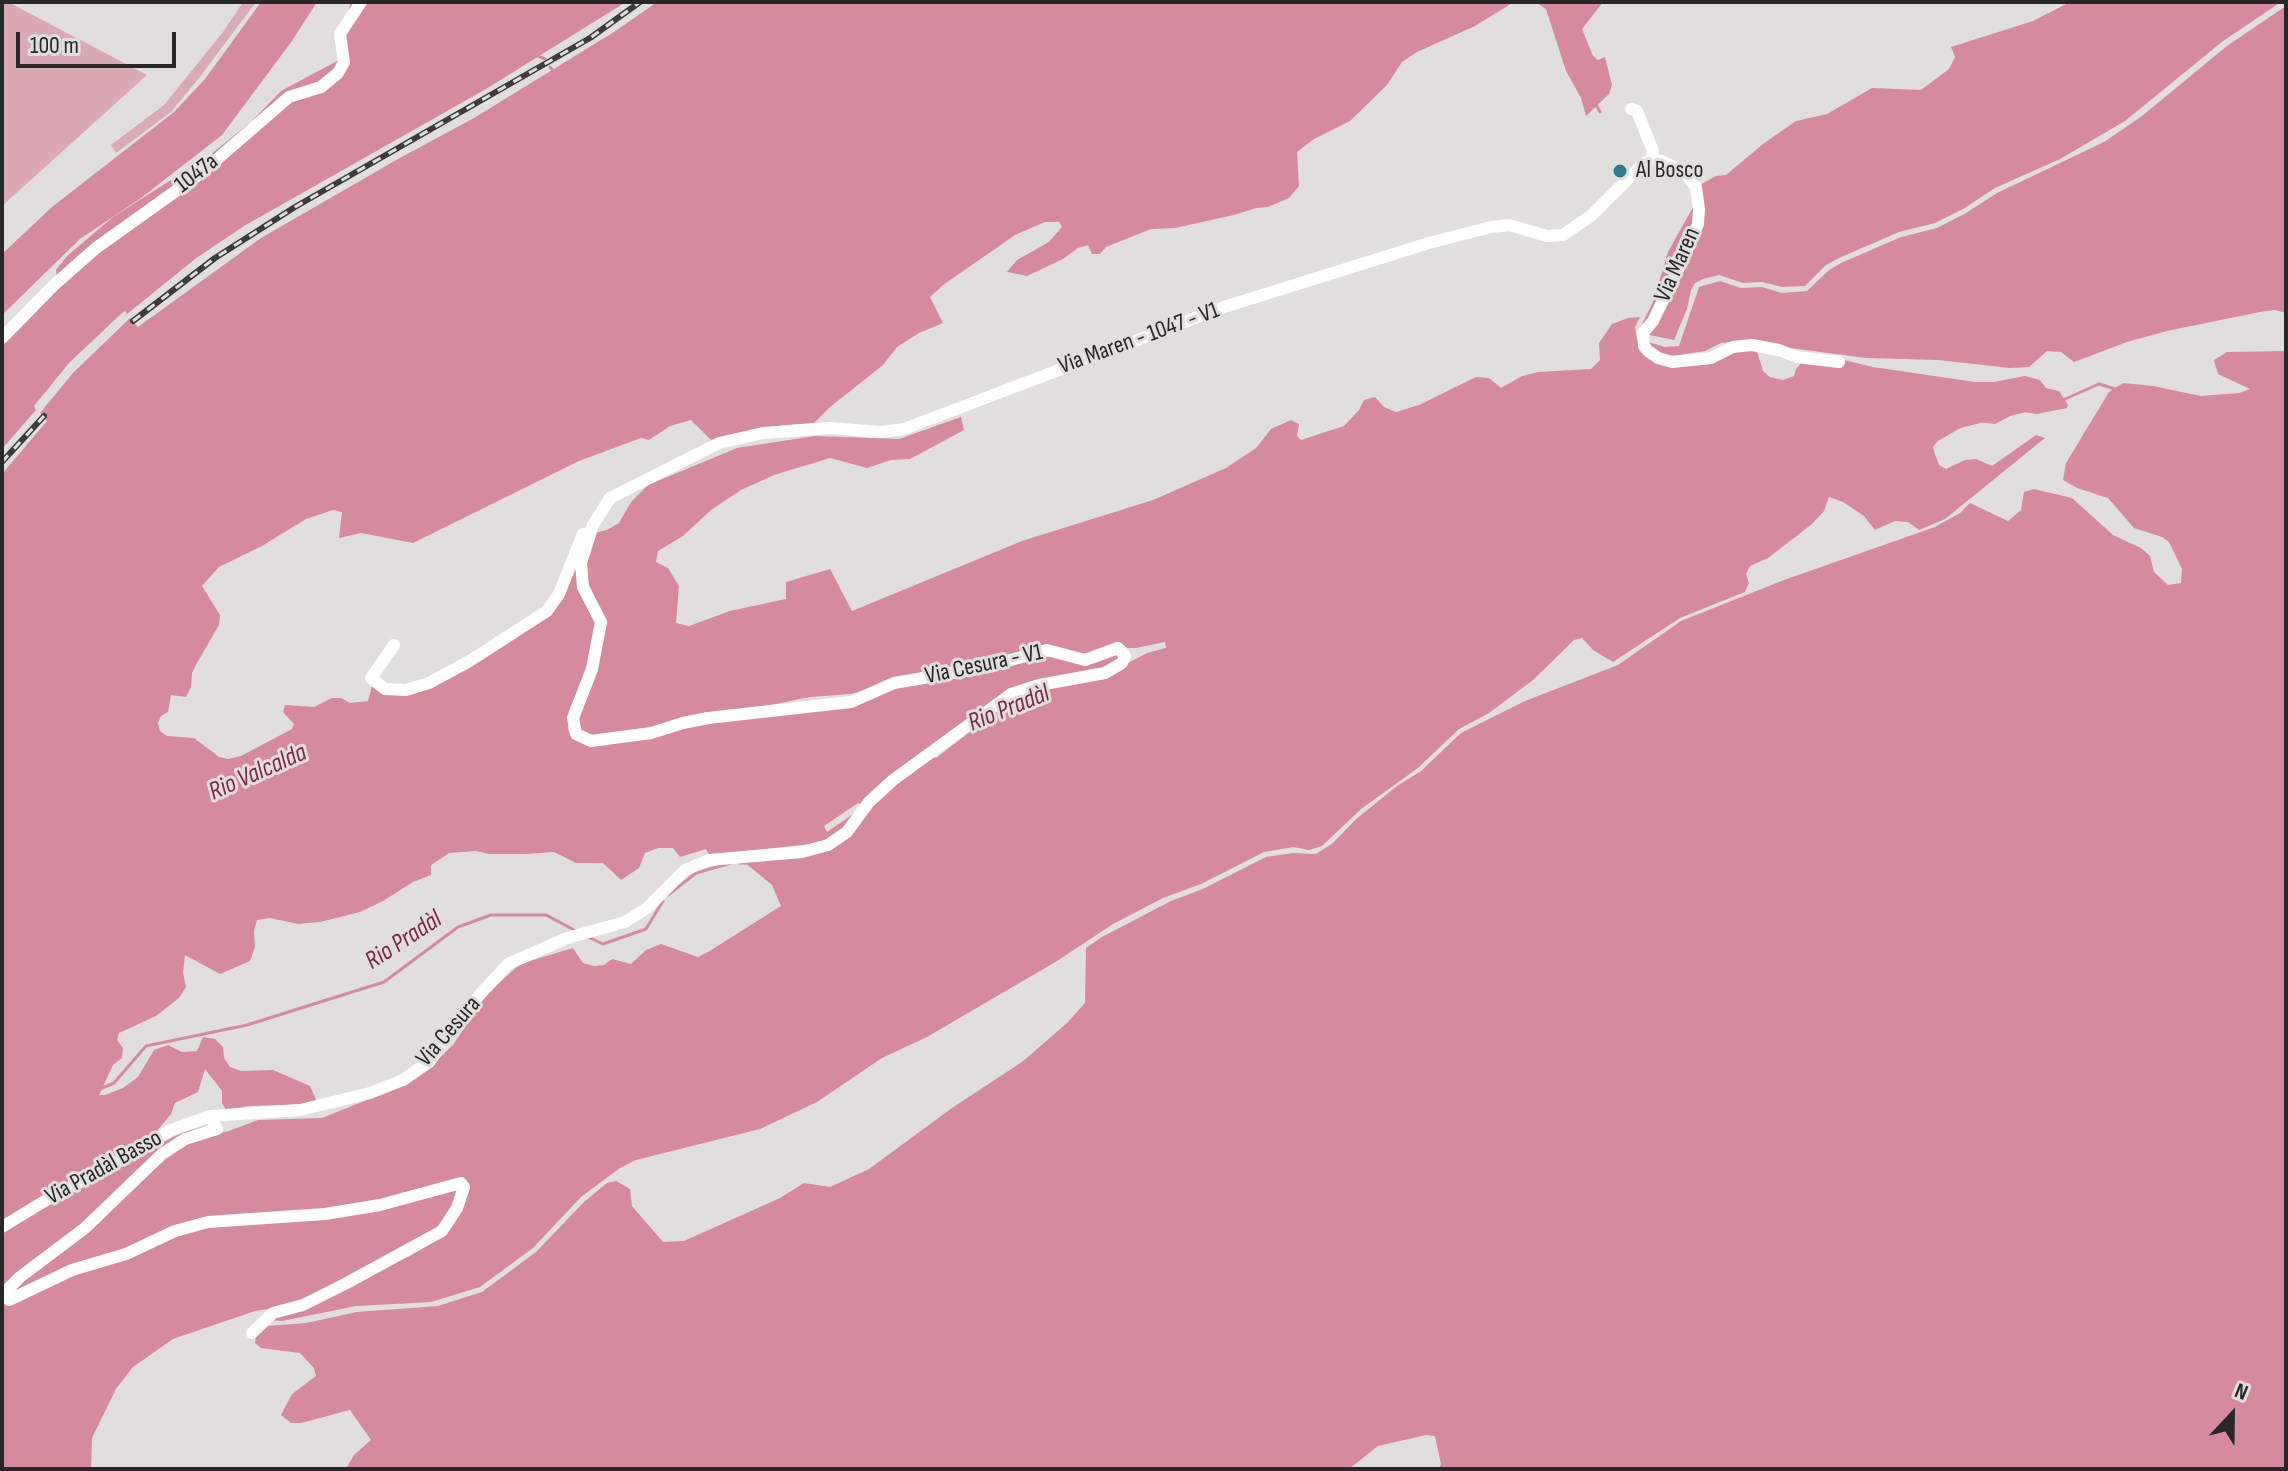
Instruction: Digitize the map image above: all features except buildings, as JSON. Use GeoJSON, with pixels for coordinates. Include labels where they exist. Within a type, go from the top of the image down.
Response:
{"type":"FeatureCollection","features":[{"type":"Feature","properties":{"kind":"street","name":"1047a"},"geometry":{"type":"LineString","coordinates":[[2,338],[96,248],[201,173],[289,97],[321,87],[338,73],[344,62],[340,34],[361,2]]}},
{"type":"Feature","properties":{"kind":"street"},"geometry":{"type":"LineString","coordinates":[[1631,109],[1637,111],[1653,151],[1651,160]]}},
{"type":"Feature","properties":{"kind":"street","name":"Via Maren"},"geometry":{"type":"LineString","coordinates":[[1651,160],[1662,161],[1684,172],[1696,187],[1699,209],[1698,224],[1684,257],[1653,321],[1643,333],[1644,346],[1658,358],[1672,362],[1711,358],[1733,347],[1752,345],[1797,357],[1839,362]]}},
{"type":"Feature","properties":{"kind":"street","name":"Via Maren - 1047 - V1"},"geometry":{"type":"LineString","coordinates":[[590,534],[610,498],[719,443],[763,433],[830,428],[880,432],[904,429],[1224,307],[1429,243],[1509,225],[1547,236],[1563,235],[1592,215],[1644,163],[1651,160]]}},
{"type":"Feature","properties":{"kind":"street"},"geometry":{"type":"LineString","coordinates":[[394,645],[371,678],[385,689],[406,690],[447,674],[547,611],[559,594],[581,534],[590,534]]}},
{"type":"Feature","properties":{"kind":"street","name":"Via Cesura - V1"},"geometry":{"type":"LineString","coordinates":[[586,933],[625,922],[647,908],[685,870],[709,860],[802,852],[828,845],[847,832],[869,802],[893,780],[1011,694],[1039,685],[1105,673],[1122,663],[1125,656],[1118,648],[1085,660],[1047,650],[982,668],[894,683],[851,702],[708,718],[651,733],[591,741],[576,734],[573,718],[581,690],[592,669],[602,628],[581,577],[582,555],[590,534]]}},
{"type":"Feature","properties":{"kind":"street","name":"Via Cesura"},"geometry":{"type":"LineString","coordinates":[[210,1116],[300,1110],[370,1093],[403,1080],[429,1062],[462,1014],[508,964],[586,933]]}},
{"type":"Feature","properties":{"kind":"street"},"geometry":{"type":"LineString","coordinates":[[210,1116],[217,1129],[185,1139],[162,1154],[85,1228],[12,1285],[5,1292],[9,1300],[72,1270],[126,1254],[175,1231],[208,1222],[325,1214],[380,1205],[461,1183],[464,1187],[457,1208],[442,1231],[303,1305],[273,1313],[252,1333]]}},
{"type":"Feature","properties":{"kind":"street","name":"Via Pradàl Basso"},"geometry":{"type":"LineString","coordinates":[[2,1227],[169,1131],[210,1116]]}},
{"type":"Feature","properties":{"kind":"shaded area"},"geometry":{"type":"Polygon","coordinates":[[[2,2],[8,2],[147,75],[2,206],[2,2]]]}},
{"type":"Feature","properties":{"kind":"shaded area"},"geometry":{"type":"Polygon","coordinates":[[[243,2],[256,2],[171,112],[116,153],[111,145],[164,105],[243,2]]]}},
{"type":"Feature","properties":{"kind":"shaded area"},"geometry":{"type":"Polygon","coordinates":[[[261,2],[317,2],[222,135],[141,198],[80,239],[2,315],[2,254],[52,207],[174,112],[205,79],[261,2]]]}},
{"type":"Feature","properties":{"kind":"shaded area"},"geometry":{"type":"Polygon","coordinates":[[[351,2],[626,2],[486,89],[244,226],[195,259],[127,314],[125,311],[122,313],[69,363],[34,406],[36,410],[2,449],[2,345],[58,289],[56,270],[67,256],[113,217],[210,155],[252,121],[281,91],[337,61],[341,57],[345,20],[351,2]]]}},
{"type":"Feature","properties":{"kind":"shaded area"},"geometry":{"type":"Polygon","coordinates":[[[657,2],[1514,2],[1475,26],[1402,62],[1387,85],[1350,121],[1314,139],[1297,152],[1299,186],[1289,198],[1234,215],[1175,228],[1151,229],[1106,247],[1100,254],[1092,254],[1088,245],[1027,276],[1007,272],[1017,260],[1049,242],[1062,227],[1059,222],[1045,222],[1015,235],[930,297],[943,323],[897,347],[883,365],[814,423],[785,425],[715,444],[691,420],[670,426],[649,440],[641,438],[579,461],[413,543],[361,533],[339,538],[342,512],[333,510],[306,519],[219,567],[202,586],[220,615],[219,625],[192,673],[191,687],[186,697],[171,695],[168,712],[161,716],[158,723],[160,731],[167,736],[194,738],[219,757],[228,759],[241,756],[292,729],[294,724],[283,712],[285,705],[314,707],[332,698],[341,698],[350,703],[368,701],[372,686],[400,687],[434,677],[545,613],[576,562],[597,619],[588,668],[570,708],[568,730],[572,737],[589,745],[887,690],[1047,655],[1086,665],[1117,652],[1121,657],[1109,667],[1036,682],[861,804],[824,826],[827,832],[856,812],[847,826],[820,843],[709,855],[706,849],[680,857],[673,848],[658,848],[645,853],[639,868],[621,880],[603,863],[576,863],[554,852],[449,853],[431,865],[431,875],[360,912],[298,924],[270,918],[257,920],[255,947],[250,961],[220,974],[185,955],[183,973],[186,987],[179,998],[156,1016],[119,1033],[117,1040],[123,1048],[122,1058],[113,1065],[99,1095],[123,1088],[138,1077],[154,1050],[168,1045],[182,1052],[197,1051],[203,1037],[215,1039],[223,1047],[224,1058],[230,1067],[241,1071],[273,1070],[310,1086],[317,1102],[226,1110],[222,1103],[222,1091],[205,1069],[198,1092],[175,1103],[171,1114],[152,1137],[2,1222],[2,474],[47,421],[40,413],[73,373],[130,318],[138,327],[261,238],[474,118],[657,2]]]}},
{"type":"Feature","properties":{"kind":"shaded area"},"geometry":{"type":"Polygon","coordinates":[[[1535,2],[1603,2],[1582,29],[1593,56],[1598,60],[1605,57],[1612,85],[1609,94],[1586,116],[1581,98],[1566,71],[1546,9],[1535,2]]]}},
{"type":"Feature","properties":{"kind":"shaded area"},"geometry":{"type":"Polygon","coordinates":[[[2070,2],[2281,2],[2223,41],[2125,121],[2060,159],[1995,188],[1935,223],[1899,232],[1839,258],[1826,265],[1805,286],[1743,283],[1719,275],[1703,279],[1695,283],[1691,290],[1674,340],[1640,333],[1668,252],[1697,196],[1696,187],[1716,176],[1726,175],[1796,121],[1827,114],[1872,88],[1921,90],[1949,69],[1955,57],[1951,47],[2033,21],[2070,2]]]}},
{"type":"Feature","properties":{"kind":"shaded area"},"geometry":{"type":"Polygon","coordinates":[[[2286,6],[2286,313],[2275,310],[2260,312],[2167,331],[2074,362],[2061,352],[2047,351],[2029,367],[2010,368],[1938,360],[1866,358],[1738,341],[1673,356],[1657,353],[1648,342],[1665,347],[1679,346],[1699,287],[1720,281],[1741,288],[1762,287],[1782,293],[1807,291],[1841,263],[1901,237],[1937,228],[1997,193],[2104,142],[2142,116],[2227,46],[2286,6]]]}},
{"type":"Feature","properties":{"kind":"shaded area"},"geometry":{"type":"Polygon","coordinates":[[[1640,317],[1635,327],[1637,340],[1662,359],[1756,348],[1763,371],[1770,377],[1783,380],[1794,376],[1801,363],[1831,357],[1873,367],[1975,382],[2025,376],[2040,380],[2046,388],[2059,391],[2068,405],[2067,408],[2037,414],[2023,412],[1995,424],[1979,422],[1962,427],[1938,441],[1933,447],[1935,454],[1939,465],[1946,469],[1965,460],[1976,459],[1992,466],[2036,435],[2045,438],[1945,519],[1919,530],[1908,522],[1895,521],[1875,530],[1864,516],[1829,497],[1824,511],[1812,524],[1768,558],[1750,566],[1746,574],[1749,583],[1745,592],[1680,618],[1613,662],[1593,650],[1582,638],[1574,640],[1533,680],[1489,713],[1459,729],[1418,768],[1361,809],[1322,846],[1309,850],[1293,847],[1264,852],[1201,884],[1163,898],[1113,924],[1057,961],[927,1037],[882,1058],[817,1102],[760,1129],[636,1160],[620,1168],[581,1197],[533,1248],[480,1287],[431,1302],[356,1306],[282,1321],[270,1320],[410,1256],[431,1243],[467,1187],[350,1208],[234,1216],[19,1292],[11,1290],[156,1163],[197,1138],[258,1120],[322,1118],[382,1094],[430,1067],[453,1045],[487,994],[520,964],[573,948],[583,963],[594,966],[604,965],[612,959],[631,964],[646,950],[661,944],[698,957],[708,952],[781,906],[772,885],[744,862],[823,851],[883,793],[931,757],[936,758],[1011,700],[1126,664],[1147,653],[1166,648],[1165,642],[1136,648],[1127,648],[1122,644],[1092,654],[1000,660],[850,694],[810,697],[649,730],[600,737],[583,733],[578,726],[578,710],[605,630],[586,586],[584,563],[594,533],[619,523],[631,502],[648,485],[737,448],[815,436],[899,439],[961,417],[964,430],[910,459],[891,460],[867,468],[830,458],[774,475],[741,490],[711,510],[683,536],[658,551],[656,562],[668,568],[679,586],[676,623],[689,626],[730,611],[786,599],[786,582],[830,569],[852,611],[1022,541],[1153,500],[1226,468],[1256,448],[1271,429],[1291,420],[1299,424],[1297,436],[1301,440],[1344,426],[1364,400],[1375,397],[1384,407],[1396,412],[1419,405],[1476,377],[1489,378],[1501,388],[1522,376],[1538,372],[1591,369],[1600,360],[1599,343],[1612,324],[1640,317]]]}},
{"type":"Feature","properties":{"kind":"shaded area"},"geometry":{"type":"Polygon","coordinates":[[[2286,351],[2286,1469],[1439,1469],[1441,1464],[1435,1436],[1426,1435],[1378,1446],[1349,1469],[346,1469],[354,1455],[371,1440],[350,1410],[301,1423],[291,1423],[281,1415],[292,1394],[316,1376],[314,1368],[300,1353],[261,1348],[255,1343],[256,1336],[267,1326],[306,1323],[357,1312],[438,1306],[482,1292],[536,1252],[585,1201],[607,1183],[616,1181],[630,1189],[632,1206],[663,1242],[684,1241],[780,1198],[804,1183],[830,1187],[869,1169],[952,1108],[1022,1062],[1067,1023],[1085,1003],[1086,948],[1102,937],[1266,857],[1316,854],[1333,843],[1355,820],[1397,786],[1421,771],[1461,733],[1525,701],[1618,665],[1681,621],[1784,580],[1935,527],[1960,513],[1970,503],[2008,521],[2021,510],[2024,492],[2034,489],[2072,498],[2113,535],[2141,548],[2150,556],[2154,572],[2168,585],[2181,583],[2182,569],[2169,542],[2134,528],[2108,498],[2063,480],[2066,463],[2109,392],[2123,383],[2201,396],[2239,393],[2250,389],[2218,374],[2214,360],[2227,352],[2286,351]]]}},
{"type":"Feature","properties":{"kind":"shaded area"},"geometry":{"type":"Polygon","coordinates":[[[210,1125],[185,1135],[2,1294],[2,1231],[150,1148],[184,1132],[210,1125]]]}},
{"type":"Feature","properties":{"kind":"shaded area"},"geometry":{"type":"Polygon","coordinates":[[[454,1188],[460,1193],[439,1227],[301,1301],[255,1311],[173,1339],[133,1367],[116,1389],[92,1438],[91,1469],[2,1469],[2,1297],[72,1275],[195,1229],[454,1188]]]}},
{"type":"Feature","properties":{"kind":"waterway"},"geometry":{"type":"LineString","coordinates":[[1552,2],[1572,59],[1600,112]]}},
{"type":"Feature","properties":{"kind":"waterway"},"geometry":{"type":"LineString","coordinates":[[382,57],[416,45],[468,37],[492,39],[507,51],[529,52],[545,59]]}},
{"type":"Feature","properties":{"kind":"waterway"},"geometry":{"type":"LineString","coordinates":[[550,67],[568,88],[577,106],[600,115],[626,152]]}},
{"type":"Feature","properties":{"kind":"waterway"},"geometry":{"type":"LineString","coordinates":[[739,863],[820,864],[901,807],[968,743],[1015,722],[1150,673],[1277,633],[1448,559],[1521,519],[1782,470],[2056,403],[2099,384],[2233,426],[2286,392]]}},
{"type":"Feature","properties":{"kind":"waterway","name":"Rio Valcalda"},"geometry":{"type":"LineString","coordinates":[[2,891],[220,812],[523,671]]}},
{"type":"Feature","properties":{"kind":"waterway","name":"Rio Pradàl"},"geometry":{"type":"LineString","coordinates":[[668,895],[696,873],[731,863]]}},
{"type":"Feature","properties":{"kind":"waterway","name":"Rio Pradàl"},"geometry":{"type":"LineString","coordinates":[[586,936],[603,944],[646,929],[663,901]]}},
{"type":"Feature","properties":{"kind":"waterway","name":"Rio Pradàl"},"geometry":{"type":"LineString","coordinates":[[2,1130],[114,1083],[146,1046],[247,1025],[384,982],[458,927],[491,915],[546,915],[576,931]]}},
{"type":"Feature","properties":{"kind":"railway"},"geometry":{"type":"LineString","coordinates":[[133,321],[215,258],[295,207],[590,38],[640,2]]}},
{"type":"Feature","properties":{"kind":"railway"},"geometry":{"type":"LineString","coordinates":[[2,462],[44,416]]}},
{"type":"Feature","properties":{"kind":"place","name":"Al Bosco"},"geometry":{"type":"Point","coordinates":[1620,171]}}]}
